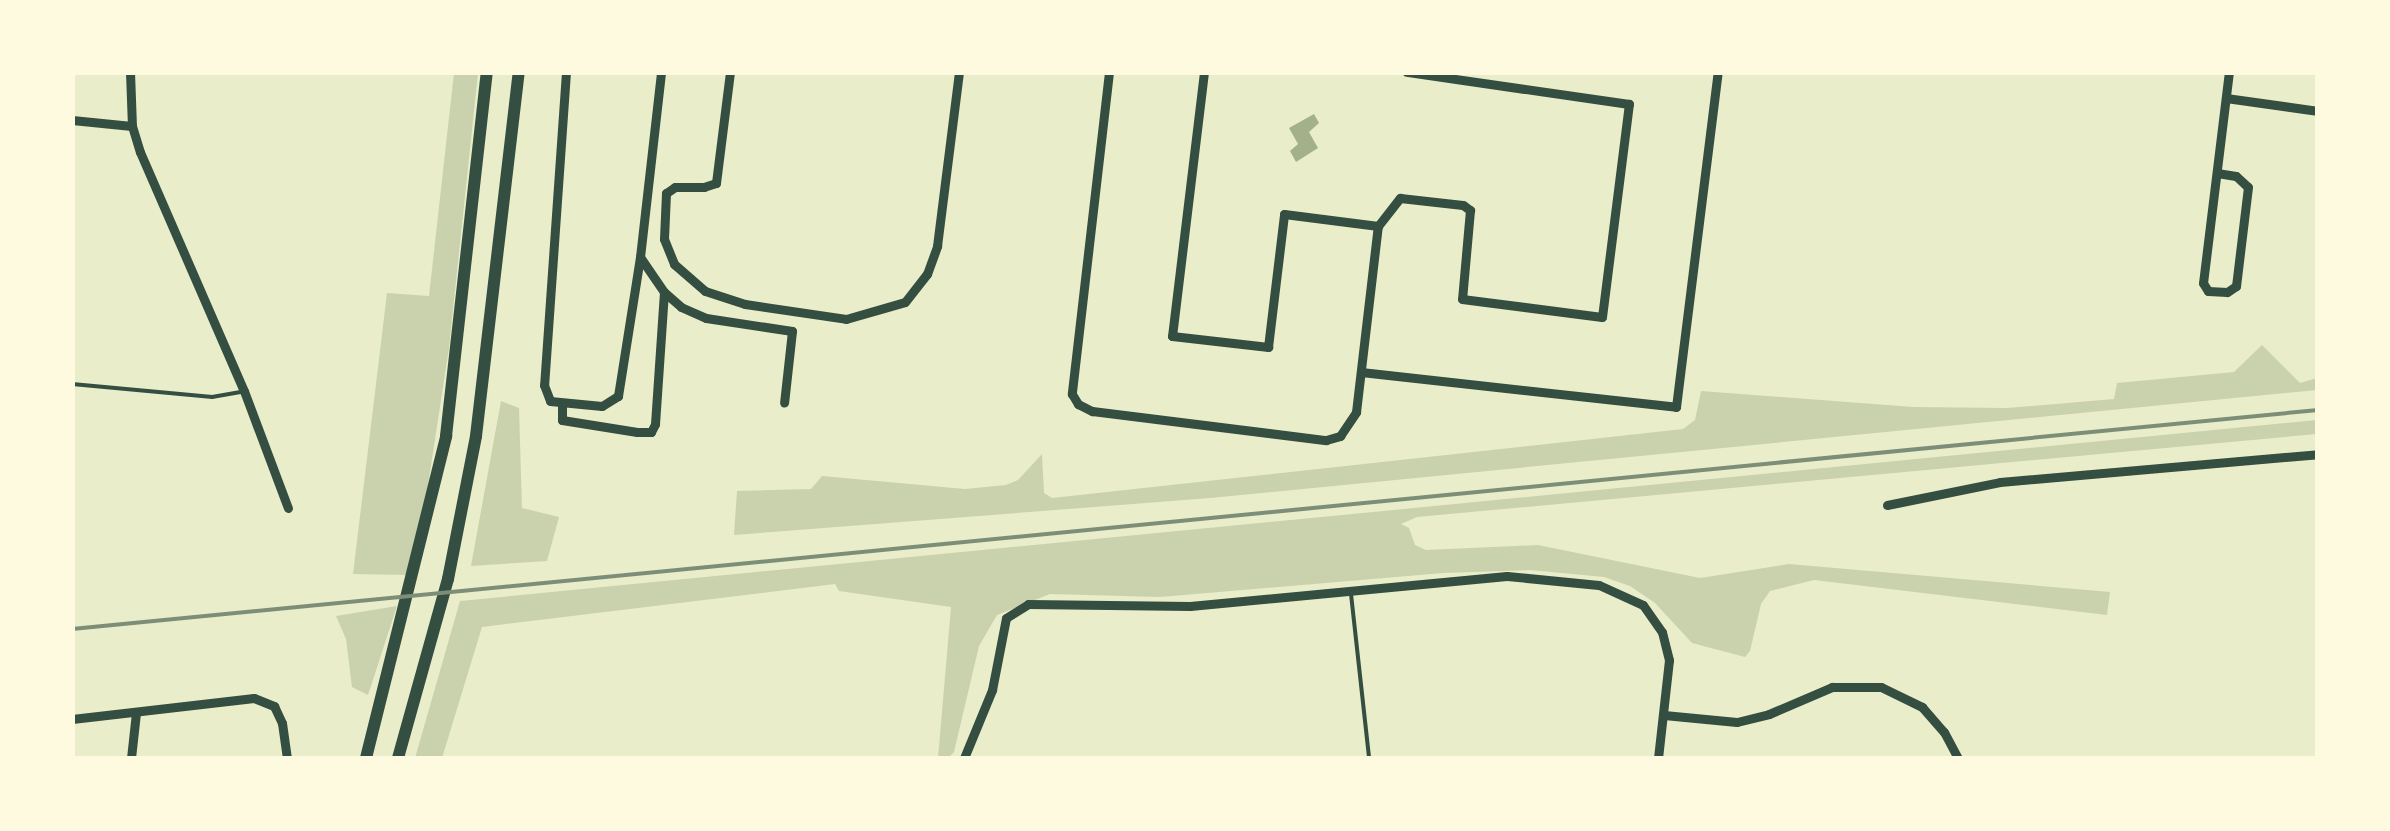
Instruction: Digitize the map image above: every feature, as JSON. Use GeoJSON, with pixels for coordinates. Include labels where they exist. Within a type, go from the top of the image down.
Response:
{"type":"FeatureCollection","features":[{"type":"Feature","properties":{"kind":"main road"},"geometry":{"type":"LineString","coordinates":[[366,758],[446,436],[488,72]]}},
{"type":"Feature","properties":{"kind":"main road"},"geometry":{"type":"LineString","coordinates":[[398,758],[448,579],[476,436],[519,72]]}},
{"type":"Feature","properties":{"kind":"street"},"geometry":{"type":"LineString","coordinates":[[130,72],[132,126],[244,391],[288,508]]}},
{"type":"Feature","properties":{"kind":"street"},"geometry":{"type":"LineString","coordinates":[[566,72],[544,384],[550,401],[602,406],[618,396],[640,257],[662,72]]}},
{"type":"Feature","properties":{"kind":"street"},"geometry":{"type":"LineString","coordinates":[[730,72],[716,183],[704,188],[675,186],[666,193],[664,239],[674,264],[706,290],[744,304],[846,319],[905,302],[927,274],[937,246],[959,72]]}},
{"type":"Feature","properties":{"kind":"street"},"geometry":{"type":"LineString","coordinates":[[1109,72],[1072,382],[1078,404],[1092,411],[1326,440],[1340,436],[1351,426],[1378,226],[1400,198],[1463,205],[1470,210],[1472,222],[1462,299],[1602,316],[1629,104],[1406,72]]}},
{"type":"Feature","properties":{"kind":"street"},"geometry":{"type":"LineString","coordinates":[[1204,72],[1172,336],[1268,347],[1284,214],[1378,226]]}},
{"type":"Feature","properties":{"kind":"street"},"geometry":{"type":"LineString","coordinates":[[1361,372],[1676,407],[1718,72]]}},
{"type":"Feature","properties":{"kind":"street"},"geometry":{"type":"LineString","coordinates":[[2217,173],[2236,176],[2248,187],[2236,286],[2227,292],[2208,291],[2203,283],[2229,72]]}},
{"type":"Feature","properties":{"kind":"street"},"geometry":{"type":"LineString","coordinates":[[2226,98],[2318,112]]}},
{"type":"Feature","properties":{"kind":"street"},"geometry":{"type":"LineString","coordinates":[[72,120],[132,126]]}},
{"type":"Feature","properties":{"kind":"street"},"geometry":{"type":"LineString","coordinates":[[640,257],[664,292],[680,306],[706,318],[792,331],[784,403]]}},
{"type":"Feature","properties":{"kind":"street"},"geometry":{"type":"LineString","coordinates":[[562,403],[562,420],[651,432],[664,292]]}},
{"type":"Feature","properties":{"kind":"street"},"geometry":{"type":"LineString","coordinates":[[1887,506],[2000,482],[2318,454]]}},
{"type":"Feature","properties":{"kind":"street"},"geometry":{"type":"LineString","coordinates":[[964,758],[994,680],[1001,631],[1019,607],[1034,602],[1105,601],[1190,606],[1507,576],[1614,589],[1642,604],[1662,632],[1669,660],[1658,758]]}},
{"type":"Feature","properties":{"kind":"street"},"geometry":{"type":"LineString","coordinates":[[1664,715],[1737,722],[1769,714],[1832,687],[1881,687],[1922,707],[1944,732],[1958,758]]}},
{"type":"Feature","properties":{"kind":"street"},"geometry":{"type":"LineString","coordinates":[[72,719],[264,700],[274,706],[282,722],[286,758]]}},
{"type":"Feature","properties":{"kind":"street"},"geometry":{"type":"LineString","coordinates":[[131,758],[136,713]]}},
{"type":"Feature","properties":{"kind":"lane"},"geometry":{"type":"LineString","coordinates":[[72,384],[212,397],[244,391]]}},
{"type":"Feature","properties":{"kind":"lane"},"geometry":{"type":"LineString","coordinates":[[1351,588],[1370,758]]}},
{"type":"Feature","properties":{"kind":"shaded area"},"geometry":{"type":"Polygon","coordinates":[[[454,73],[478,73],[449,348],[426,498],[408,575],[353,574],[387,293],[429,296],[454,73]]]}},
{"type":"Feature","properties":{"kind":"shaded area"},"geometry":{"type":"Polygon","coordinates":[[[1314,114],[1319,123],[1309,132],[1318,148],[1296,162],[1290,151],[1298,144],[1289,128],[1314,114]]]}},
{"type":"Feature","properties":{"kind":"shaded area"},"geometry":{"type":"Polygon","coordinates":[[[2262,345],[2300,383],[2317,378],[2317,390],[1210,498],[734,535],[737,491],[811,489],[822,476],[965,489],[1006,485],[1018,480],[1042,454],[1044,493],[1052,498],[1683,429],[1695,420],[1701,391],[1913,407],[2007,408],[2114,399],[2117,383],[2234,372],[2262,345]]]}},
{"type":"Feature","properties":{"kind":"shaded area"},"geometry":{"type":"Polygon","coordinates":[[[501,401],[519,408],[522,508],[559,517],[547,561],[471,566],[501,401]]]}},
{"type":"Feature","properties":{"kind":"shaded area"},"geometry":{"type":"Polygon","coordinates":[[[2317,420],[2317,434],[1417,517],[1401,524],[1409,528],[1415,545],[1426,550],[1538,545],[1700,578],[1789,564],[2110,592],[2107,615],[1814,580],[1770,591],[1761,604],[1750,651],[1745,657],[1692,643],[1655,603],[1630,586],[1604,577],[1530,570],[1443,573],[1160,597],[1050,594],[997,615],[979,646],[954,752],[948,758],[938,758],[951,607],[839,591],[835,584],[482,627],[442,758],[415,758],[460,601],[2317,420]]]}},
{"type":"Feature","properties":{"kind":"shaded area"},"geometry":{"type":"Polygon","coordinates":[[[397,606],[368,695],[352,687],[346,639],[336,616],[397,606]]]}},
{"type":"Feature","properties":{"kind":"railway"},"geometry":{"type":"LineString","coordinates":[[72,629],[2318,410]]}}]}
